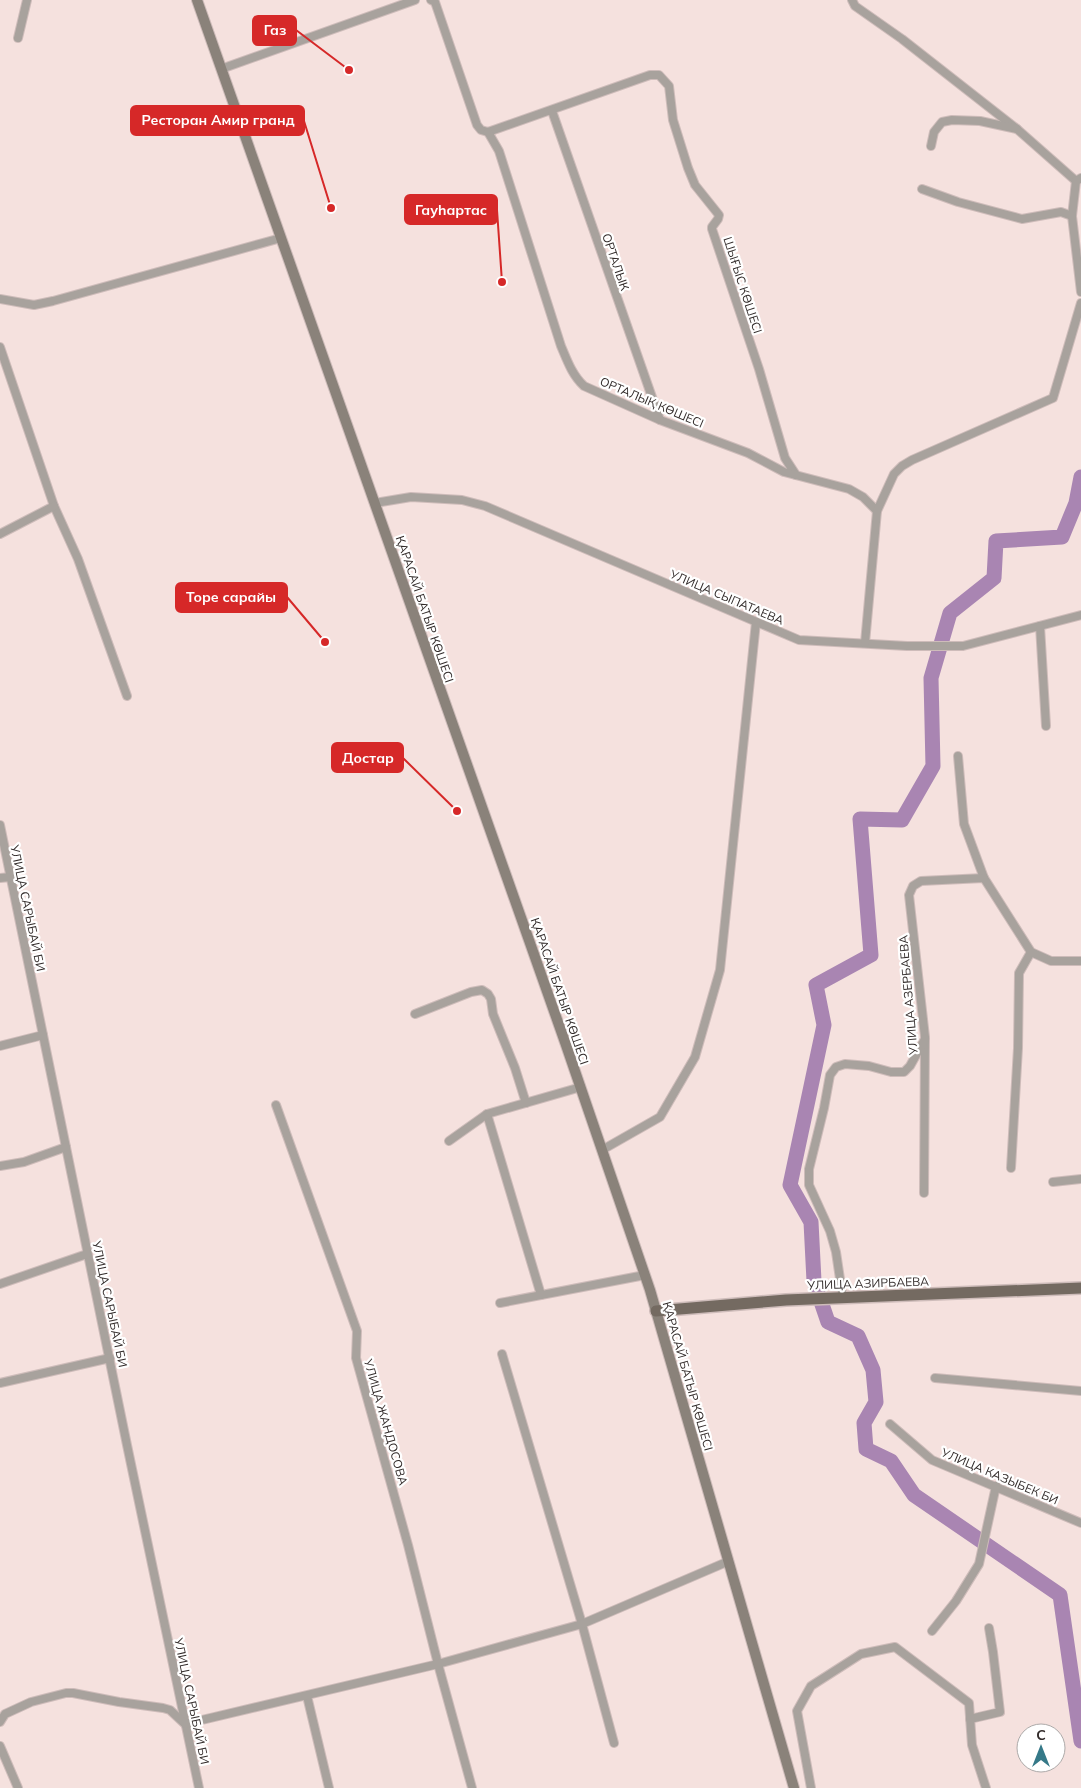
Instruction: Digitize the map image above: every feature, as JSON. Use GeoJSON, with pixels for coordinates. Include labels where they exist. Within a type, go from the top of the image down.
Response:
{"type":"FeatureCollection","features":[{"type":"Feature","properties":{"kind":"main road","name":"ҚАРАСАЙ БАТЫР КӨШЕСІ"},"geometry":{"type":"LineString","coordinates":[[197,0],[581,1087],[645,1275],[794,1788]]}},
{"type":"Feature","properties":{"kind":"main road","name":"УЛИЦА АЗИРБАЕВА"},"geometry":{"type":"LineString","coordinates":[[656,1310],[786,1300],[1081,1288]]}},
{"type":"Feature","properties":{"kind":"street"},"geometry":{"type":"LineString","coordinates":[[18,38],[27,0]]}},
{"type":"Feature","properties":{"kind":"street"},"geometry":{"type":"LineString","coordinates":[[221,69],[415,0]]}},
{"type":"Feature","properties":{"kind":"street","name":"ОРТАЛЫҚ КӨШЕСІ"},"geometry":{"type":"LineString","coordinates":[[431,0],[435,2],[478,125],[481,130],[488,132],[499,151],[561,346],[570,367],[580,382],[584,386],[660,420],[748,453],[772,467],[850,490],[863,497],[877,511]]}},
{"type":"Feature","properties":{"kind":"street"},"geometry":{"type":"LineString","coordinates":[[852,0],[855,6],[902,39],[1079,180],[1072,216],[1081,292]]}},
{"type":"Feature","properties":{"kind":"street","name":"ШЫҒЫС КӨШЕСІ"},"geometry":{"type":"LineString","coordinates":[[552,111],[650,75],[659,75],[665,80],[671,97],[673,120],[688,168],[695,185],[719,215],[712,229],[759,370],[785,458],[796,475]]}},
{"type":"Feature","properties":{"kind":"street"},"geometry":{"type":"LineString","coordinates":[[488,132],[552,111]]}},
{"type":"Feature","properties":{"kind":"street","name":"ОРТАЛЫК"},"geometry":{"type":"LineString","coordinates":[[552,111],[660,420]]}},
{"type":"Feature","properties":{"kind":"street"},"geometry":{"type":"LineString","coordinates":[[931,146],[934,132],[942,122],[952,120],[980,121],[1017,130]]}},
{"type":"Feature","properties":{"kind":"street"},"geometry":{"type":"LineString","coordinates":[[922,189],[958,202],[1022,218],[1061,212],[1072,216]]}},
{"type":"Feature","properties":{"kind":"street"},"geometry":{"type":"LineString","coordinates":[[0,299],[34,305],[53,301],[281,238]]}},
{"type":"Feature","properties":{"kind":"street"},"geometry":{"type":"LineString","coordinates":[[865,643],[877,511],[894,474],[902,466],[1053,398],[1081,303]]}},
{"type":"Feature","properties":{"kind":"street"},"geometry":{"type":"LineString","coordinates":[[0,347],[54,506],[78,559],[127,696]]}},
{"type":"Feature","properties":{"kind":"street","name":"УЛИЦА СЫПАТАЕВА"},"geometry":{"type":"LineString","coordinates":[[375,503],[412,498],[462,500],[485,506],[799,640],[907,646],[963,646],[1081,615]]}},
{"type":"Feature","properties":{"kind":"street"},"geometry":{"type":"LineString","coordinates":[[0,534],[54,506]]}},
{"type":"Feature","properties":{"kind":"street"},"geometry":{"type":"LineString","coordinates":[[602,1150],[660,1117],[695,1057],[720,970],[756,622]]}},
{"type":"Feature","properties":{"kind":"street"},"geometry":{"type":"LineString","coordinates":[[1040,626],[1046,726]]}},
{"type":"Feature","properties":{"kind":"street"},"geometry":{"type":"LineString","coordinates":[[958,756],[964,824],[984,878],[1032,952],[1050,961],[1081,961]]}},
{"type":"Feature","properties":{"kind":"street","name":"УЛИЦА САРЫБАЙ БИ"},"geometry":{"type":"LineString","coordinates":[[0,825],[87,1254],[199,1788]]}},
{"type":"Feature","properties":{"kind":"street"},"geometry":{"type":"LineString","coordinates":[[0,878],[10,877]]}},
{"type":"Feature","properties":{"kind":"street","name":"УЛИЦА АЗЕРБАЕВА"},"geometry":{"type":"LineString","coordinates":[[924,1193],[926,1037],[910,894],[913,886],[921,881],[984,878]]}},
{"type":"Feature","properties":{"kind":"street"},"geometry":{"type":"LineString","coordinates":[[1011,1168],[1018,1048],[1019,973],[1032,952]]}},
{"type":"Feature","properties":{"kind":"street"},"geometry":{"type":"LineString","coordinates":[[415,1014],[471,992],[482,990],[488,994],[495,1020],[515,1068],[526,1103]]}},
{"type":"Feature","properties":{"kind":"street"},"geometry":{"type":"LineString","coordinates":[[0,1046],[43,1035]]}},
{"type":"Feature","properties":{"kind":"street"},"geometry":{"type":"LineString","coordinates":[[839,1299],[836,1252],[830,1231],[808,1185],[809,1169],[830,1075],[836,1067],[845,1064],[869,1066],[891,1072],[904,1072],[910,1066],[926,1037]]}},
{"type":"Feature","properties":{"kind":"street"},"geometry":{"type":"LineString","coordinates":[[450,1141],[487,1114],[581,1087]]}},
{"type":"Feature","properties":{"kind":"street","name":"УЛИЦА ЖАНДОСОВА"},"geometry":{"type":"LineString","coordinates":[[276,1105],[357,1331],[356,1358],[472,1788]]}},
{"type":"Feature","properties":{"kind":"street"},"geometry":{"type":"LineString","coordinates":[[487,1114],[541,1295]]}},
{"type":"Feature","properties":{"kind":"street"},"geometry":{"type":"LineString","coordinates":[[0,1166],[24,1162],[66,1147]]}},
{"type":"Feature","properties":{"kind":"street"},"geometry":{"type":"LineString","coordinates":[[1053,1182],[1081,1179]]}},
{"type":"Feature","properties":{"kind":"street"},"geometry":{"type":"LineString","coordinates":[[0,1284],[87,1254]]}},
{"type":"Feature","properties":{"kind":"street"},"geometry":{"type":"LineString","coordinates":[[500,1303],[645,1275]]}},
{"type":"Feature","properties":{"kind":"street"},"geometry":{"type":"LineString","coordinates":[[502,1354],[582,1624],[614,1743]]}},
{"type":"Feature","properties":{"kind":"street"},"geometry":{"type":"LineString","coordinates":[[0,1383],[110,1358]]}},
{"type":"Feature","properties":{"kind":"street"},"geometry":{"type":"LineString","coordinates":[[934,1378],[1081,1391]]}},
{"type":"Feature","properties":{"kind":"street","name":"УЛИЦА КАЗЫБЕК БИ"},"geometry":{"type":"LineString","coordinates":[[890,1424],[932,1460],[1081,1522]]}},
{"type":"Feature","properties":{"kind":"street"},"geometry":{"type":"LineString","coordinates":[[932,1631],[956,1602],[979,1564],[996,1486]]}},
{"type":"Feature","properties":{"kind":"street"},"geometry":{"type":"LineString","coordinates":[[0,1722],[6,1714],[31,1702],[73,1693],[163,1708],[170,1710],[185,1724],[438,1664],[582,1624],[729,1561]]}},
{"type":"Feature","properties":{"kind":"street"},"geometry":{"type":"LineString","coordinates":[[970,1719],[1000,1712],[989,1628]]}},
{"type":"Feature","properties":{"kind":"street"},"geometry":{"type":"LineString","coordinates":[[811,1788],[797,1711],[811,1686],[861,1654],[895,1648],[969,1703],[972,1745],[986,1788]]}},
{"type":"Feature","properties":{"kind":"street"},"geometry":{"type":"LineString","coordinates":[[306,1696],[329,1788]]}},
{"type":"Feature","properties":{"kind":"street"},"geometry":{"type":"LineString","coordinates":[[0,1746],[18,1788]]}},
{"type":"Feature","properties":{"kind":"waterway"},"geometry":{"type":"LineString","coordinates":[[1081,477],[1076,503],[1062,537],[996,541],[994,578],[950,613],[931,678],[933,766],[902,820],[860,819],[871,955],[816,985],[824,1025],[790,1185],[811,1222],[814,1281],[828,1322],[858,1336],[873,1370],[876,1402],[864,1423],[866,1449],[891,1461],[914,1495],[1060,1595],[1081,1741]]}},
{"type":"Feature","properties":{"kind":"place","name":"Газ"},"geometry":{"type":"Point","coordinates":[349,70]}},
{"type":"Feature","properties":{"kind":"place","name":"Ресторан Амир гранд"},"geometry":{"type":"Point","coordinates":[331,208]}},
{"type":"Feature","properties":{"kind":"place","name":"Гауhартас"},"geometry":{"type":"Point","coordinates":[502,282]}},
{"type":"Feature","properties":{"kind":"place","name":"Торе сарайы"},"geometry":{"type":"Point","coordinates":[325,642]}},
{"type":"Feature","properties":{"kind":"place","name":"Достар"},"geometry":{"type":"Point","coordinates":[457,811]}}]}
